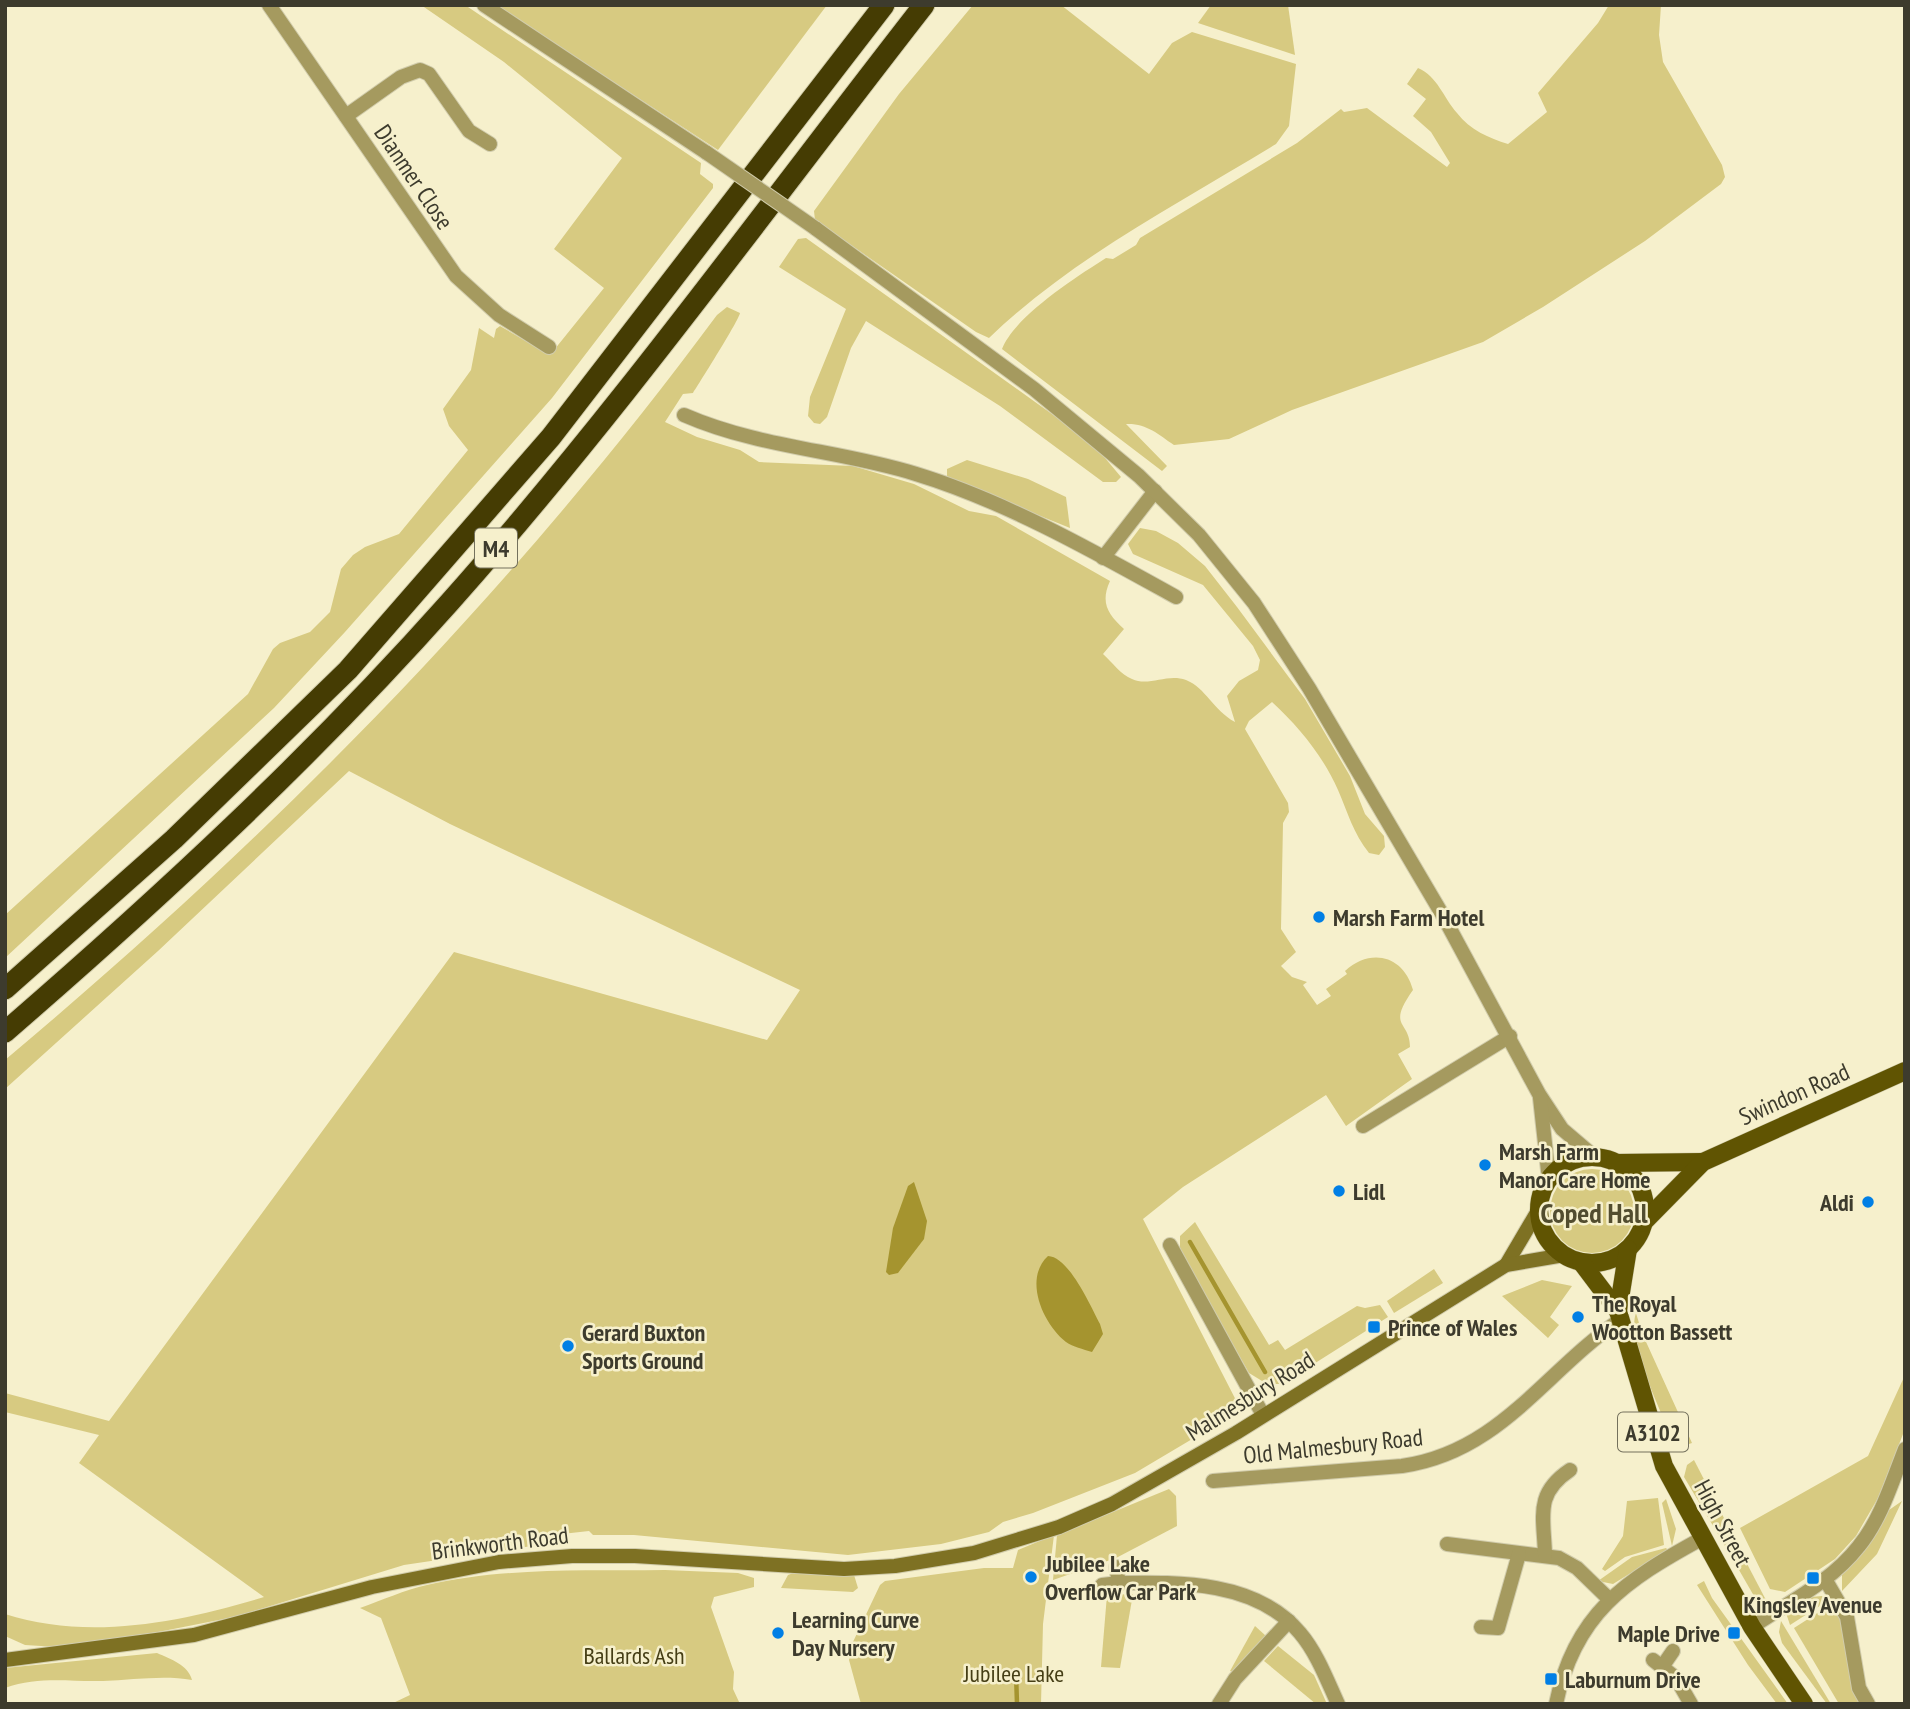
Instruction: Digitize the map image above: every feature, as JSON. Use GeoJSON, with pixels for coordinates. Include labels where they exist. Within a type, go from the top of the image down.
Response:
{"type":"FeatureCollection","features":[{"type":"Feature","properties":{"kind":"highway","name":"M4"},"geometry":{"type":"LineString","coordinates":[[5,989],[174,839],[348,670],[408,603],[551,437],[616,356],[884,5]]}},
{"type":"Feature","properties":{"kind":"highway","name":"M4"},"geometry":{"type":"LineString","coordinates":[[5,1032],[194,864],[361,699],[449,602],[568,465],[659,351],[924,5]]}},
{"type":"Feature","properties":{"kind":"main road","name":"Swindon Road"},"geometry":{"type":"LineString","coordinates":[[1643,1223],[1703,1162],[1905,1072]]}},
{"type":"Feature","properties":{"kind":"main road","name":"A3102"},"geometry":{"type":"LineString","coordinates":[[1596,1158],[1615,1163],[1630,1173],[1640,1188],[1645,1205],[1643,1223],[1628,1249]]}},
{"type":"Feature","properties":{"kind":"main road"},"geometry":{"type":"LineString","coordinates":[[1506,1265],[1539,1209],[1549,1180],[1569,1163],[1596,1158]]}},
{"type":"Feature","properties":{"kind":"main road","name":"Swindon Road"},"geometry":{"type":"LineString","coordinates":[[1615,1163],[1703,1162]]}},
{"type":"Feature","properties":{"kind":"main road"},"geometry":{"type":"LineString","coordinates":[[1539,1209],[1545,1235],[1564,1255],[1581,1262],[1606,1261],[1628,1249]]}},
{"type":"Feature","properties":{"kind":"main road","name":"High Street"},"geometry":{"type":"LineString","coordinates":[[1619,1315],[1628,1249]]}},
{"type":"Feature","properties":{"kind":"main road"},"geometry":{"type":"LineString","coordinates":[[1506,1265],[1564,1255]]}},
{"type":"Feature","properties":{"kind":"main road","name":"High Street"},"geometry":{"type":"LineString","coordinates":[[1581,1262],[1619,1315],[1664,1466],[1752,1627],[1804,1704]]}},
{"type":"Feature","properties":{"kind":"main road","name":"Malmesbury Road"},"geometry":{"type":"LineString","coordinates":[[1007,1544],[1059,1527],[1118,1501],[1506,1265]]}},
{"type":"Feature","properties":{"kind":"main road","name":"Brinkworth Road"},"geometry":{"type":"LineString","coordinates":[[5,1660],[194,1635],[372,1587],[499,1562],[572,1556],[635,1556],[812,1569],[870,1568],[933,1561],[1007,1544]]}},
{"type":"Feature","properties":{"kind":"street","name":"Dianmer Close"},"geometry":{"type":"LineString","coordinates":[[269,5],[456,276],[499,315],[549,347]]}},
{"type":"Feature","properties":{"kind":"street"},"geometry":{"type":"LineString","coordinates":[[484,5],[707,153],[814,228],[1006,367],[1156,491],[1207,544],[1274,632],[1369,788],[1510,1036],[1539,1094],[1562,1129],[1596,1158]]}},
{"type":"Feature","properties":{"kind":"street"},"geometry":{"type":"LineString","coordinates":[[346,116],[401,76],[420,70],[429,74],[469,131],[490,144]]}},
{"type":"Feature","properties":{"kind":"street"},"geometry":{"type":"LineString","coordinates":[[684,415],[741,437],[918,474],[998,505],[1177,597]]}},
{"type":"Feature","properties":{"kind":"street"},"geometry":{"type":"LineString","coordinates":[[1103,558],[1156,491]]}},
{"type":"Feature","properties":{"kind":"street"},"geometry":{"type":"LineString","coordinates":[[1363,1126],[1510,1036]]}},
{"type":"Feature","properties":{"kind":"street"},"geometry":{"type":"LineString","coordinates":[[1539,1094],[1549,1180]]}},
{"type":"Feature","properties":{"kind":"street"},"geometry":{"type":"LineString","coordinates":[[1170,1245],[1263,1415]]}},
{"type":"Feature","properties":{"kind":"street","name":"Old Malmesbury Road"},"geometry":{"type":"LineString","coordinates":[[1213,1481],[1402,1465],[1422,1462],[1456,1451],[1501,1424],[1619,1315]]}},
{"type":"Feature","properties":{"kind":"street"},"geometry":{"type":"LineString","coordinates":[[1752,1627],[1825,1579],[1860,1546],[1890,1487],[1905,1449]]}},
{"type":"Feature","properties":{"kind":"street"},"geometry":{"type":"LineString","coordinates":[[1545,1555],[1544,1497],[1555,1482],[1570,1469]]}},
{"type":"Feature","properties":{"kind":"street"},"geometry":{"type":"LineString","coordinates":[[1890,1487],[1905,1493]]}},
{"type":"Feature","properties":{"kind":"street"},"geometry":{"type":"LineString","coordinates":[[1556,1704],[1568,1657],[1578,1637],[1609,1599],[1646,1571],[1702,1539]]}},
{"type":"Feature","properties":{"kind":"street"},"geometry":{"type":"LineString","coordinates":[[1447,1544],[1559,1558],[1577,1568],[1609,1599]]}},
{"type":"Feature","properties":{"kind":"street"},"geometry":{"type":"LineString","coordinates":[[1481,1628],[1498,1628],[1519,1554]]}},
{"type":"Feature","properties":{"kind":"street"},"geometry":{"type":"LineString","coordinates":[[1116,1567],[1119,1583]]}},
{"type":"Feature","properties":{"kind":"street"},"geometry":{"type":"LineString","coordinates":[[1825,1579],[1847,1617],[1859,1688],[1868,1704]]}},
{"type":"Feature","properties":{"kind":"street"},"geometry":{"type":"LineString","coordinates":[[1102,1585],[1181,1584],[1220,1590],[1259,1601],[1289,1621],[1310,1647],[1338,1704]]}},
{"type":"Feature","properties":{"kind":"street"},"geometry":{"type":"LineString","coordinates":[[1219,1704],[1235,1679],[1289,1621]]}},
{"type":"Feature","properties":{"kind":"street"},"geometry":{"type":"LineString","coordinates":[[1673,1651],[1658,1664],[1676,1678],[1691,1704]]}},
{"type":"Feature","properties":{"kind":"green space"},"geometry":{"type":"Polygon","coordinates":[[[421,5],[465,5],[701,163],[700,174],[713,184],[713,188],[552,398],[345,632],[274,708],[5,958],[5,915],[248,694],[273,649],[280,643],[310,632],[330,612],[341,569],[353,555],[365,547],[399,534],[468,450],[449,426],[443,409],[471,370],[479,328],[494,338],[496,329],[500,326],[550,355],[604,288],[554,249],[622,158],[504,62],[421,5]]]}},
{"type":"Feature","properties":{"kind":"green space"},"geometry":{"type":"Polygon","coordinates":[[[495,5],[827,5],[718,150],[495,5]]]}},
{"type":"Feature","properties":{"kind":"green space"},"geometry":{"type":"Polygon","coordinates":[[[973,5],[1061,5],[1149,74],[1172,43],[1192,32],[1296,64],[1289,126],[1276,144],[1090,257],[1021,309],[989,338],[976,332],[815,220],[814,211],[899,94],[973,5]]]}},
{"type":"Feature","properties":{"kind":"green space"},"geometry":{"type":"Polygon","coordinates":[[[1211,5],[1288,5],[1295,55],[1198,23],[1211,5]]]}},
{"type":"Feature","properties":{"kind":"green space"},"geometry":{"type":"Polygon","coordinates":[[[1609,5],[1661,5],[1659,35],[1663,62],[1722,165],[1725,177],[1721,184],[1645,241],[1483,342],[1292,410],[1229,439],[1174,445],[1146,427],[1126,424],[1167,466],[1162,471],[1002,349],[1019,324],[1063,287],[1106,258],[1113,259],[1136,245],[1140,238],[1297,143],[1341,109],[1344,112],[1367,108],[1447,167],[1450,163],[1431,132],[1413,116],[1426,99],[1407,84],[1418,68],[1431,77],[1462,119],[1474,129],[1508,144],[1547,112],[1538,93],[1598,23],[1609,5]]]}},
{"type":"Feature","properties":{"kind":"green space"},"geometry":{"type":"Polygon","coordinates":[[[806,238],[1063,422],[1100,452],[1121,477],[1116,482],[1103,482],[1000,406],[866,321],[851,348],[827,417],[820,424],[814,423],[808,416],[810,397],[846,309],[779,267],[798,239],[806,238]]]}},
{"type":"Feature","properties":{"kind":"green space"},"geometry":{"type":"Polygon","coordinates":[[[727,307],[740,313],[733,327],[693,393],[683,394],[665,422],[697,437],[740,450],[759,462],[853,466],[914,484],[969,511],[996,516],[1110,581],[1106,596],[1107,608],[1124,629],[1103,654],[1120,671],[1128,677],[1145,682],[1172,678],[1186,680],[1199,688],[1221,712],[1235,722],[1227,696],[1239,681],[1258,670],[1260,660],[1253,646],[1203,585],[1133,554],[1128,544],[1140,528],[1156,531],[1178,543],[1205,566],[1305,699],[1350,776],[1365,814],[1384,836],[1385,847],[1379,855],[1369,853],[1318,754],[1272,702],[1249,721],[1245,729],[1288,803],[1289,812],[1283,823],[1281,929],[1296,952],[1281,966],[1292,977],[1307,982],[1303,985],[1317,1005],[1331,996],[1326,989],[1347,974],[1345,971],[1365,959],[1385,959],[1402,969],[1413,990],[1405,1002],[1400,1018],[1410,1047],[1398,1054],[1412,1079],[1346,1126],[1326,1095],[1183,1187],[1143,1219],[1241,1410],[1135,1473],[1003,1522],[989,1532],[941,1544],[848,1555],[634,1535],[593,1535],[589,1531],[553,1535],[546,1544],[404,1565],[234,1617],[158,1632],[57,1647],[25,1645],[5,1636],[5,1614],[69,1626],[135,1625],[200,1614],[264,1597],[79,1463],[99,1435],[5,1412],[5,1393],[109,1421],[454,952],[767,1040],[800,990],[450,824],[349,771],[158,951],[5,1089],[5,1060],[200,888],[384,708],[471,615],[556,518],[638,418],[717,315],[727,307]]]}},
{"type":"Feature","properties":{"kind":"green space"},"geometry":{"type":"Polygon","coordinates":[[[967,460],[1028,479],[1066,497],[1070,528],[947,478],[947,469],[967,460]]]}},
{"type":"Feature","properties":{"kind":"green space"},"geometry":{"type":"Polygon","coordinates":[[[1592,1169],[1608,1172],[1622,1181],[1631,1195],[1634,1211],[1631,1227],[1622,1241],[1608,1250],[1592,1253],[1576,1250],[1562,1241],[1553,1227],[1550,1211],[1553,1195],[1562,1181],[1576,1172],[1592,1169]]]}},
{"type":"Feature","properties":{"kind":"green space"},"geometry":{"type":"Polygon","coordinates":[[[1195,1222],[1269,1345],[1278,1340],[1285,1350],[1357,1306],[1365,1308],[1380,1305],[1388,1317],[1282,1384],[1267,1384],[1249,1373],[1180,1251],[1180,1236],[1195,1222]]]}},
{"type":"Feature","properties":{"kind":"green space"},"geometry":{"type":"Polygon","coordinates":[[[1434,1269],[1443,1283],[1394,1313],[1387,1301],[1434,1269]]]}},
{"type":"Feature","properties":{"kind":"green space"},"geometry":{"type":"Polygon","coordinates":[[[1542,1280],[1572,1286],[1550,1317],[1559,1325],[1548,1338],[1502,1296],[1542,1280]]]}},
{"type":"Feature","properties":{"kind":"green space"},"geometry":{"type":"Polygon","coordinates":[[[1636,1313],[1642,1333],[1692,1443],[1680,1447],[1672,1438],[1653,1394],[1636,1340],[1636,1313]]]}},
{"type":"Feature","properties":{"kind":"green space"},"geometry":{"type":"Polygon","coordinates":[[[1905,1375],[1905,1429],[1878,1498],[1856,1536],[1835,1559],[1785,1592],[1770,1589],[1740,1528],[1868,1456],[1905,1375]]]}},
{"type":"Feature","properties":{"kind":"green space"},"geometry":{"type":"Polygon","coordinates":[[[1694,1460],[1741,1551],[1731,1556],[1684,1477],[1687,1465],[1694,1460]]]}},
{"type":"Feature","properties":{"kind":"green space"},"geometry":{"type":"Polygon","coordinates":[[[1169,1489],[1176,1496],[1177,1526],[1116,1558],[1053,1580],[1057,1535],[1169,1489]]]}},
{"type":"Feature","properties":{"kind":"green space"},"geometry":{"type":"Polygon","coordinates":[[[1658,1498],[1664,1545],[1625,1557],[1605,1571],[1602,1569],[1623,1536],[1627,1501],[1658,1498]]]}},
{"type":"Feature","properties":{"kind":"green space"},"geometry":{"type":"Polygon","coordinates":[[[1666,1499],[1676,1529],[1672,1546],[1662,1503],[1666,1499]]]}},
{"type":"Feature","properties":{"kind":"green space"},"geometry":{"type":"Polygon","coordinates":[[[1902,1501],[1877,1554],[1842,1591],[1842,1575],[1870,1544],[1889,1510],[1902,1501]]]}},
{"type":"Feature","properties":{"kind":"green space","name":"Jubilee Lake"},"geometry":{"type":"Polygon","coordinates":[[[1054,1535],[1043,1624],[1041,1704],[861,1704],[849,1660],[852,1644],[880,1585],[885,1581],[984,1568],[1013,1568],[1018,1550],[1054,1535]]]}},
{"type":"Feature","properties":{"kind":"green space"},"geometry":{"type":"Polygon","coordinates":[[[1666,1548],[1668,1550],[1613,1584],[1598,1581],[1632,1557],[1666,1548]]]}},
{"type":"Feature","properties":{"kind":"green space"},"geometry":{"type":"Polygon","coordinates":[[[1744,1558],[1767,1602],[1754,1596],[1735,1563],[1744,1558]]]}},
{"type":"Feature","properties":{"kind":"green space","name":"Ballards Ash"},"geometry":{"type":"Polygon","coordinates":[[[665,1570],[738,1573],[754,1578],[754,1587],[714,1597],[711,1607],[734,1672],[733,1689],[740,1704],[391,1704],[410,1695],[381,1618],[360,1608],[419,1587],[486,1575],[545,1571],[665,1570]]]}},
{"type":"Feature","properties":{"kind":"green space"},"geometry":{"type":"Polygon","coordinates":[[[796,1572],[854,1575],[858,1588],[853,1592],[781,1588],[788,1575],[796,1572]]]}},
{"type":"Feature","properties":{"kind":"green space"},"geometry":{"type":"Polygon","coordinates":[[[1704,1581],[1712,1598],[1788,1704],[1777,1704],[1748,1665],[1697,1585],[1704,1581]]]}},
{"type":"Feature","properties":{"kind":"green space"},"geometry":{"type":"Polygon","coordinates":[[[1133,1594],[1120,1668],[1101,1667],[1107,1595],[1133,1594]]]}},
{"type":"Feature","properties":{"kind":"green space"},"geometry":{"type":"Polygon","coordinates":[[[1822,1596],[1829,1600],[1790,1625],[1786,1613],[1811,1597],[1822,1596]]]}},
{"type":"Feature","properties":{"kind":"green space"},"geometry":{"type":"Polygon","coordinates":[[[1833,1603],[1839,1607],[1865,1704],[1839,1704],[1794,1628],[1833,1603]]]}},
{"type":"Feature","properties":{"kind":"green space"},"geometry":{"type":"Polygon","coordinates":[[[1781,1621],[1831,1704],[1827,1704],[1782,1643],[1779,1632],[1781,1621]]]}},
{"type":"Feature","properties":{"kind":"green space"},"geometry":{"type":"Polygon","coordinates":[[[1255,1626],[1266,1636],[1233,1672],[1230,1671],[1255,1626]]]}},
{"type":"Feature","properties":{"kind":"green space"},"geometry":{"type":"Polygon","coordinates":[[[1278,1646],[1314,1675],[1327,1704],[1316,1704],[1264,1661],[1278,1646]]]}},
{"type":"Feature","properties":{"kind":"green space"},"geometry":{"type":"Polygon","coordinates":[[[157,1653],[183,1666],[192,1680],[159,1678],[42,1681],[5,1688],[5,1668],[157,1653]]]}},
{"type":"Feature","properties":{"kind":"shaded area"},"geometry":{"type":"Polygon","coordinates":[[[914,1182],[927,1221],[924,1239],[898,1273],[889,1275],[886,1272],[893,1228],[908,1186],[914,1182]]]}},
{"type":"Feature","properties":{"kind":"shaded area"},"geometry":{"type":"Polygon","coordinates":[[[1048,1256],[1056,1258],[1071,1273],[1100,1324],[1103,1334],[1092,1352],[1066,1342],[1044,1313],[1039,1301],[1037,1277],[1048,1256]]]}},
{"type":"Feature","properties":{"kind":"waterway"},"geometry":{"type":"LineString","coordinates":[[1190,1242],[1265,1372]]}},
{"type":"Feature","properties":{"kind":"waterway"},"geometry":{"type":"LineString","coordinates":[[1016,1673],[1017,1704]]}},
{"type":"Feature","properties":{"kind":"place","name":"Marsh Farm Hotel"},"geometry":{"type":"Point","coordinates":[1319,917]}},
{"type":"Feature","properties":{"kind":"place","name":"Marsh Farm Manor Care Home"},"geometry":{"type":"Point","coordinates":[1485,1165]}},
{"type":"Feature","properties":{"kind":"place","name":"Lidl"},"geometry":{"type":"Point","coordinates":[1339,1191]}},
{"type":"Feature","properties":{"kind":"place","name":"Aldi"},"geometry":{"type":"Point","coordinates":[1868,1202]}},
{"type":"Feature","properties":{"kind":"place","name":"The Royal Wootton Bassett"},"geometry":{"type":"Point","coordinates":[1578,1317]}},
{"type":"Feature","properties":{"kind":"place","name":"Prince of Wales"},"geometry":{"type":"Point","coordinates":[1374,1327]}},
{"type":"Feature","properties":{"kind":"place","name":"Gerard Buxton Sports Ground"},"geometry":{"type":"Point","coordinates":[568,1346]}},
{"type":"Feature","properties":{"kind":"place","name":"Jubilee Lake Overflow Car Park"},"geometry":{"type":"Point","coordinates":[1031,1577]}},
{"type":"Feature","properties":{"kind":"place","name":"Kingsley Avenue"},"geometry":{"type":"Point","coordinates":[1813,1578]}},
{"type":"Feature","properties":{"kind":"place","name":"Learning Curve Day Nursery"},"geometry":{"type":"Point","coordinates":[778,1633]}},
{"type":"Feature","properties":{"kind":"place","name":"Maple Drive"},"geometry":{"type":"Point","coordinates":[1734,1633]}},
{"type":"Feature","properties":{"kind":"place","name":"Laburnum Drive"},"geometry":{"type":"Point","coordinates":[1551,1679]}},
{"type":"Feature","properties":{"kind":"district","name":"Coped Hall"},"geometry":{"type":"Point","coordinates":[1594,1212]}}]}
